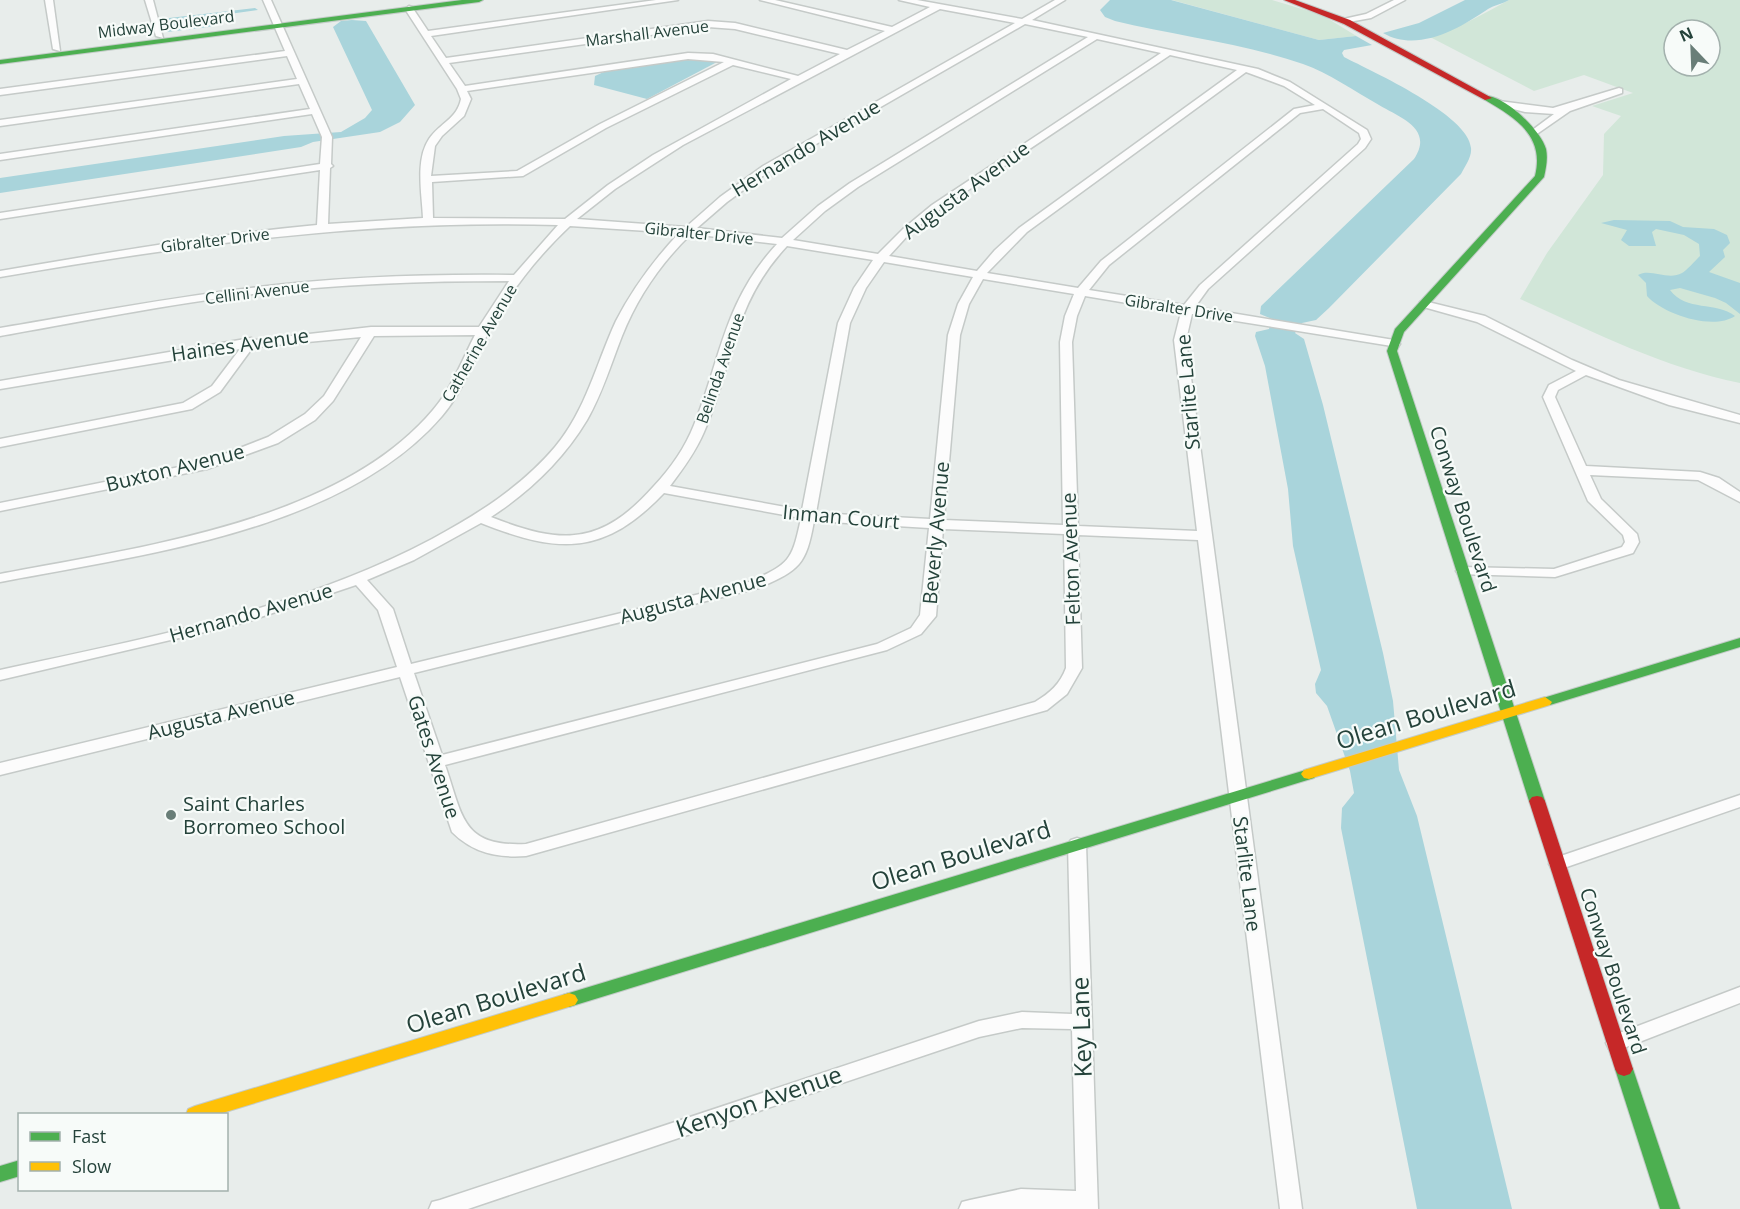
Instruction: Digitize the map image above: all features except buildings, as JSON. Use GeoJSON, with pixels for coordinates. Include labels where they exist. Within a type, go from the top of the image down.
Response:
{"type":"FeatureCollection","features":[{"type":"Feature","properties":{"kind":"street"},"geometry":{"type":"LineString","coordinates":[[49,0],[57,49]]}},
{"type":"Feature","properties":{"kind":"street"},"geometry":{"type":"LineString","coordinates":[[150,0],[160,36]]}},
{"type":"Feature","properties":{"kind":"street"},"geometry":{"type":"LineString","coordinates":[[267,0],[325,130],[329,144],[322,228]]}},
{"type":"Feature","properties":{"kind":"street","name":"Midway Boulevard"},"geometry":{"type":"LineString","coordinates":[[0,62],[436,0]]}},
{"type":"Feature","properties":{"kind":"street","name":"Midway Boulevard"},"geometry":{"type":"LineString","coordinates":[[406,4],[480,0]]}},
{"type":"Feature","properties":{"kind":"street"},"geometry":{"type":"LineString","coordinates":[[426,34],[674,0]]}},
{"type":"Feature","properties":{"kind":"street"},"geometry":{"type":"LineString","coordinates":[[764,0],[894,30]]}},
{"type":"Feature","properties":{"kind":"street","name":"Starlite Lane"},"geometry":{"type":"LineString","coordinates":[[903,0],[1024,21],[1245,68],[1279,80],[1364,132],[1366,139],[1362,146],[1210,280],[1187,310],[1181,331],[1180,348],[1203,536],[1291,1209]]}},
{"type":"Feature","properties":{"kind":"street","name":"Catherine Avenue"},"geometry":{"type":"LineString","coordinates":[[0,578],[228,530],[285,512],[340,488],[390,458],[427,427],[448,398],[483,331],[516,278],[568,222],[616,183],[658,155],[950,0]]}},
{"type":"Feature","properties":{"kind":"street","name":"Hernando Avenue"},"geometry":{"type":"LineString","coordinates":[[0,675],[235,621],[293,605],[359,580],[424,550],[481,518],[542,470],[573,433],[588,405],[632,301],[655,267],[687,230],[724,198],[767,168],[1061,0]]}},
{"type":"Feature","properties":{"kind":"street"},"geometry":{"type":"LineString","coordinates":[[1288,0],[1318,9],[1343,21],[1499,104],[1534,133],[1543,154],[1543,165],[1539,177],[1399,331],[1394,344]]}},
{"type":"Feature","properties":{"kind":"street"},"geometry":{"type":"LineString","coordinates":[[1343,21],[1368,16],[1401,0]]}},
{"type":"Feature","properties":{"kind":"street"},"geometry":{"type":"LineString","coordinates":[[406,4],[462,89],[466,99],[463,111],[429,147],[428,221]]}},
{"type":"Feature","properties":{"kind":"street","name":"Midway Boulevard"},"geometry":{"type":"LineString","coordinates":[[0,56],[277,24]]}},
{"type":"Feature","properties":{"kind":"street","name":"Marshall Avenue"},"geometry":{"type":"LineString","coordinates":[[443,61],[708,24],[735,26],[848,53]]}},
{"type":"Feature","properties":{"kind":"street","name":"Belinda Avenue"},"geometry":{"type":"LineString","coordinates":[[481,518],[538,539],[585,538],[623,525],[642,510],[684,456],[701,425],[730,331],[743,299],[762,270],[784,243],[817,212],[854,185],[1096,36]]}},
{"type":"Feature","properties":{"kind":"street","name":"Augusta Avenue"},"geometry":{"type":"LineString","coordinates":[[0,768],[405,671],[765,581],[787,570],[798,556],[844,324],[857,291],[879,258],[906,231],[936,207],[1169,52]]}},
{"type":"Feature","properties":{"kind":"street"},"geometry":{"type":"LineString","coordinates":[[0,92],[290,53]]}},
{"type":"Feature","properties":{"kind":"street"},"geometry":{"type":"LineString","coordinates":[[462,89],[701,56],[800,78]]}},
{"type":"Feature","properties":{"kind":"street"},"geometry":{"type":"LineString","coordinates":[[428,179],[519,174],[603,126],[732,62]]}},
{"type":"Feature","properties":{"kind":"street","name":"Beverly Avenue"},"geometry":{"type":"LineString","coordinates":[[435,762],[897,642],[916,631],[928,616],[954,335],[963,303],[978,275],[999,251],[1023,230],[1245,68]]}},
{"type":"Feature","properties":{"kind":"street"},"geometry":{"type":"LineString","coordinates":[[0,123],[303,81]]}},
{"type":"Feature","properties":{"kind":"street"},"geometry":{"type":"LineString","coordinates":[[1534,133],[1586,100],[1619,91]]}},
{"type":"Feature","properties":{"kind":"street"},"geometry":{"type":"LineString","coordinates":[[1499,104],[1533,110],[1569,109]]}},
{"type":"Feature","properties":{"kind":"street","name":"Felton Avenue"},"geometry":{"type":"LineString","coordinates":[[638,819],[1027,712],[1055,698],[1068,684],[1074,668],[1066,342],[1071,316],[1081,292],[1114,255],[1297,111],[1324,106]]}},
{"type":"Feature","properties":{"kind":"street"},"geometry":{"type":"LineString","coordinates":[[0,156],[316,111]]}},
{"type":"Feature","properties":{"kind":"street"},"geometry":{"type":"LineString","coordinates":[[0,216],[327,166]]}},
{"type":"Feature","properties":{"kind":"street","name":"Gibralter Drive"},"geometry":{"type":"LineString","coordinates":[[0,274],[172,245],[322,228],[428,221],[568,222],[687,230],[784,243],[1394,344]]}},
{"type":"Feature","properties":{"kind":"street","name":"Cellini Avenue"},"geometry":{"type":"LineString","coordinates":[[0,332],[209,297],[295,287],[394,279],[516,278]]}},
{"type":"Feature","properties":{"kind":"street"},"geometry":{"type":"LineString","coordinates":[[1424,304],[1481,320],[1585,370],[1646,394],[1740,419]]}},
{"type":"Feature","properties":{"kind":"street","name":"Haines Avenue"},"geometry":{"type":"LineString","coordinates":[[0,385],[251,342],[371,331],[483,331]]}},
{"type":"Feature","properties":{"kind":"street","name":"Buxton Avenue"},"geometry":{"type":"LineString","coordinates":[[0,507],[196,467],[239,455],[273,440],[310,417],[329,398],[371,331]]}},
{"type":"Feature","properties":{"kind":"street"},"geometry":{"type":"LineString","coordinates":[[0,443],[187,406],[216,389],[251,342]]}},
{"type":"Feature","properties":{"kind":"street","name":"Conway Boulevard"},"geometry":{"type":"LineString","coordinates":[[1394,344],[1394,362],[1670,1209]]}},
{"type":"Feature","properties":{"kind":"street"},"geometry":{"type":"LineString","coordinates":[[1463,571],[1555,573],[1619,555],[1628,550],[1632,542],[1630,534],[1595,501],[1549,397],[1553,388],[1585,370]]}},
{"type":"Feature","properties":{"kind":"street"},"geometry":{"type":"LineString","coordinates":[[1580,470],[1700,476],[1714,481],[1740,498]]}},
{"type":"Feature","properties":{"kind":"street","name":"Inman Court"},"geometry":{"type":"LineString","coordinates":[[660,488],[807,517],[1203,536]]}},
{"type":"Feature","properties":{"kind":"street","name":"Gates Avenue"},"geometry":{"type":"LineString","coordinates":[[359,580],[385,609],[458,828],[468,839],[482,847],[503,852],[526,850],[638,819]]}},
{"type":"Feature","properties":{"kind":"street","name":"Olean Boulevard"},"geometry":{"type":"LineString","coordinates":[[198,1113],[1740,642]]}},
{"type":"Feature","properties":{"kind":"street"},"geometry":{"type":"LineString","coordinates":[[1558,864],[1740,801]]}},
{"type":"Feature","properties":{"kind":"street","name":"Key Lane"},"geometry":{"type":"LineString","coordinates":[[1077,844],[1087,1205]]}},
{"type":"Feature","properties":{"kind":"street"},"geometry":{"type":"LineString","coordinates":[[1616,1042],[1740,995]]}},
{"type":"Feature","properties":{"kind":"street","name":"Kenyon Avenue"},"geometry":{"type":"LineString","coordinates":[[440,1209],[979,1029],[1022,1020],[1082,1022]]}},
{"type":"Feature","properties":{"kind":"street"},"geometry":{"type":"LineString","coordinates":[[0,1174],[18,1169]]}},
{"type":"Feature","properties":{"kind":"street"},"geometry":{"type":"LineString","coordinates":[[970,1209],[1021,1198],[1087,1205]]}},
{"type":"Feature","properties":{"kind":"green space"},"geometry":{"type":"Polygon","coordinates":[[[1172,0],[1272,0],[1322,15],[1363,40],[1356,36],[1319,40],[1172,0]]]}},
{"type":"Feature","properties":{"kind":"green space"},"geometry":{"type":"Polygon","coordinates":[[[1509,0],[1740,0],[1740,383],[1656,358],[1520,299],[1547,253],[1603,175],[1604,134],[1621,116],[1592,106],[1633,93],[1584,75],[1534,91],[1430,37],[1461,25],[1509,0]]]}},
{"type":"Feature","properties":{"kind":"water"},"geometry":{"type":"Polygon","coordinates":[[[1110,0],[1171,0],[1319,40],[1356,36],[1372,45],[1344,50],[1342,53],[1344,57],[1438,109],[1466,135],[1471,148],[1461,174],[1329,308],[1316,320],[1302,323],[1295,333],[1304,339],[1323,405],[1393,701],[1399,770],[1417,816],[1512,1209],[1417,1209],[1341,828],[1342,808],[1354,793],[1350,771],[1327,706],[1316,693],[1315,684],[1321,670],[1293,546],[1288,489],[1265,366],[1255,336],[1256,332],[1269,329],[1272,319],[1260,314],[1261,306],[1414,159],[1419,149],[1418,132],[1405,120],[1332,77],[1303,64],[1233,45],[1105,17],[1100,10],[1110,0]]]}},
{"type":"Feature","properties":{"kind":"water"},"geometry":{"type":"Polygon","coordinates":[[[1465,0],[1509,0],[1437,36],[1410,40],[1396,39],[1383,33],[1419,23],[1465,0]]]}},
{"type":"Feature","properties":{"kind":"water"},"geometry":{"type":"Polygon","coordinates":[[[255,8],[258,10],[208,17],[211,26],[209,27],[167,32],[165,20],[169,18],[255,8]]]}},
{"type":"Feature","properties":{"kind":"water"},"geometry":{"type":"Polygon","coordinates":[[[341,21],[366,21],[415,105],[400,122],[380,132],[313,142],[301,147],[0,193],[0,178],[284,136],[341,132],[365,118],[372,110],[333,27],[341,21]]]}},
{"type":"Feature","properties":{"kind":"water"},"geometry":{"type":"Polygon","coordinates":[[[685,59],[717,62],[647,99],[594,85],[595,76],[608,70],[685,59]]]}},
{"type":"Feature","properties":{"kind":"water"},"geometry":{"type":"Polygon","coordinates":[[[1614,220],[1670,221],[1683,227],[1714,229],[1727,235],[1730,243],[1723,250],[1725,257],[1709,272],[1740,283],[1740,314],[1715,298],[1680,288],[1670,290],[1684,301],[1727,311],[1735,316],[1714,322],[1702,321],[1676,314],[1654,303],[1647,296],[1646,283],[1638,275],[1648,273],[1671,276],[1682,273],[1700,256],[1699,244],[1684,235],[1656,229],[1652,232],[1656,246],[1629,246],[1621,240],[1627,230],[1601,223],[1614,220]]]}},
{"type":"Feature","properties":{"kind":"traffic: fast"},"geometry":{"type":"LineString","coordinates":[[0,62],[479,0]]}},
{"type":"Feature","properties":{"kind":"traffic: fast"},"geometry":{"type":"LineString","coordinates":[[1488,98],[1521,120],[1538,140],[1543,163],[1539,177],[1399,331],[1392,351],[1537,801]]}},
{"type":"Feature","properties":{"kind":"traffic: fast"},"geometry":{"type":"LineString","coordinates":[[1545,702],[1740,642]]}},
{"type":"Feature","properties":{"kind":"traffic: fast"},"geometry":{"type":"LineString","coordinates":[[569,1000],[1309,774]]}},
{"type":"Feature","properties":{"kind":"traffic: fast"},"geometry":{"type":"LineString","coordinates":[[1624,1069],[1670,1209]]}},
{"type":"Feature","properties":{"kind":"traffic: fast"},"geometry":{"type":"LineString","coordinates":[[0,1174],[18,1169]]}},
{"type":"Feature","properties":{"kind":"traffic: slow"},"geometry":{"type":"LineString","coordinates":[[1309,774],[1545,702]]}},
{"type":"Feature","properties":{"kind":"traffic: slow"},"geometry":{"type":"LineString","coordinates":[[198,1113],[569,1000]]}},
{"type":"Feature","properties":{"kind":"traffic: jam"},"geometry":{"type":"LineString","coordinates":[[1288,0],[1347,22],[1488,98]]}},
{"type":"Feature","properties":{"kind":"traffic: jam"},"geometry":{"type":"LineString","coordinates":[[1537,801],[1624,1069]]}},
{"type":"Feature","properties":{"kind":"place","name":"Saint Charles Borromeo School"},"geometry":{"type":"Point","coordinates":[171,815]}}]}
